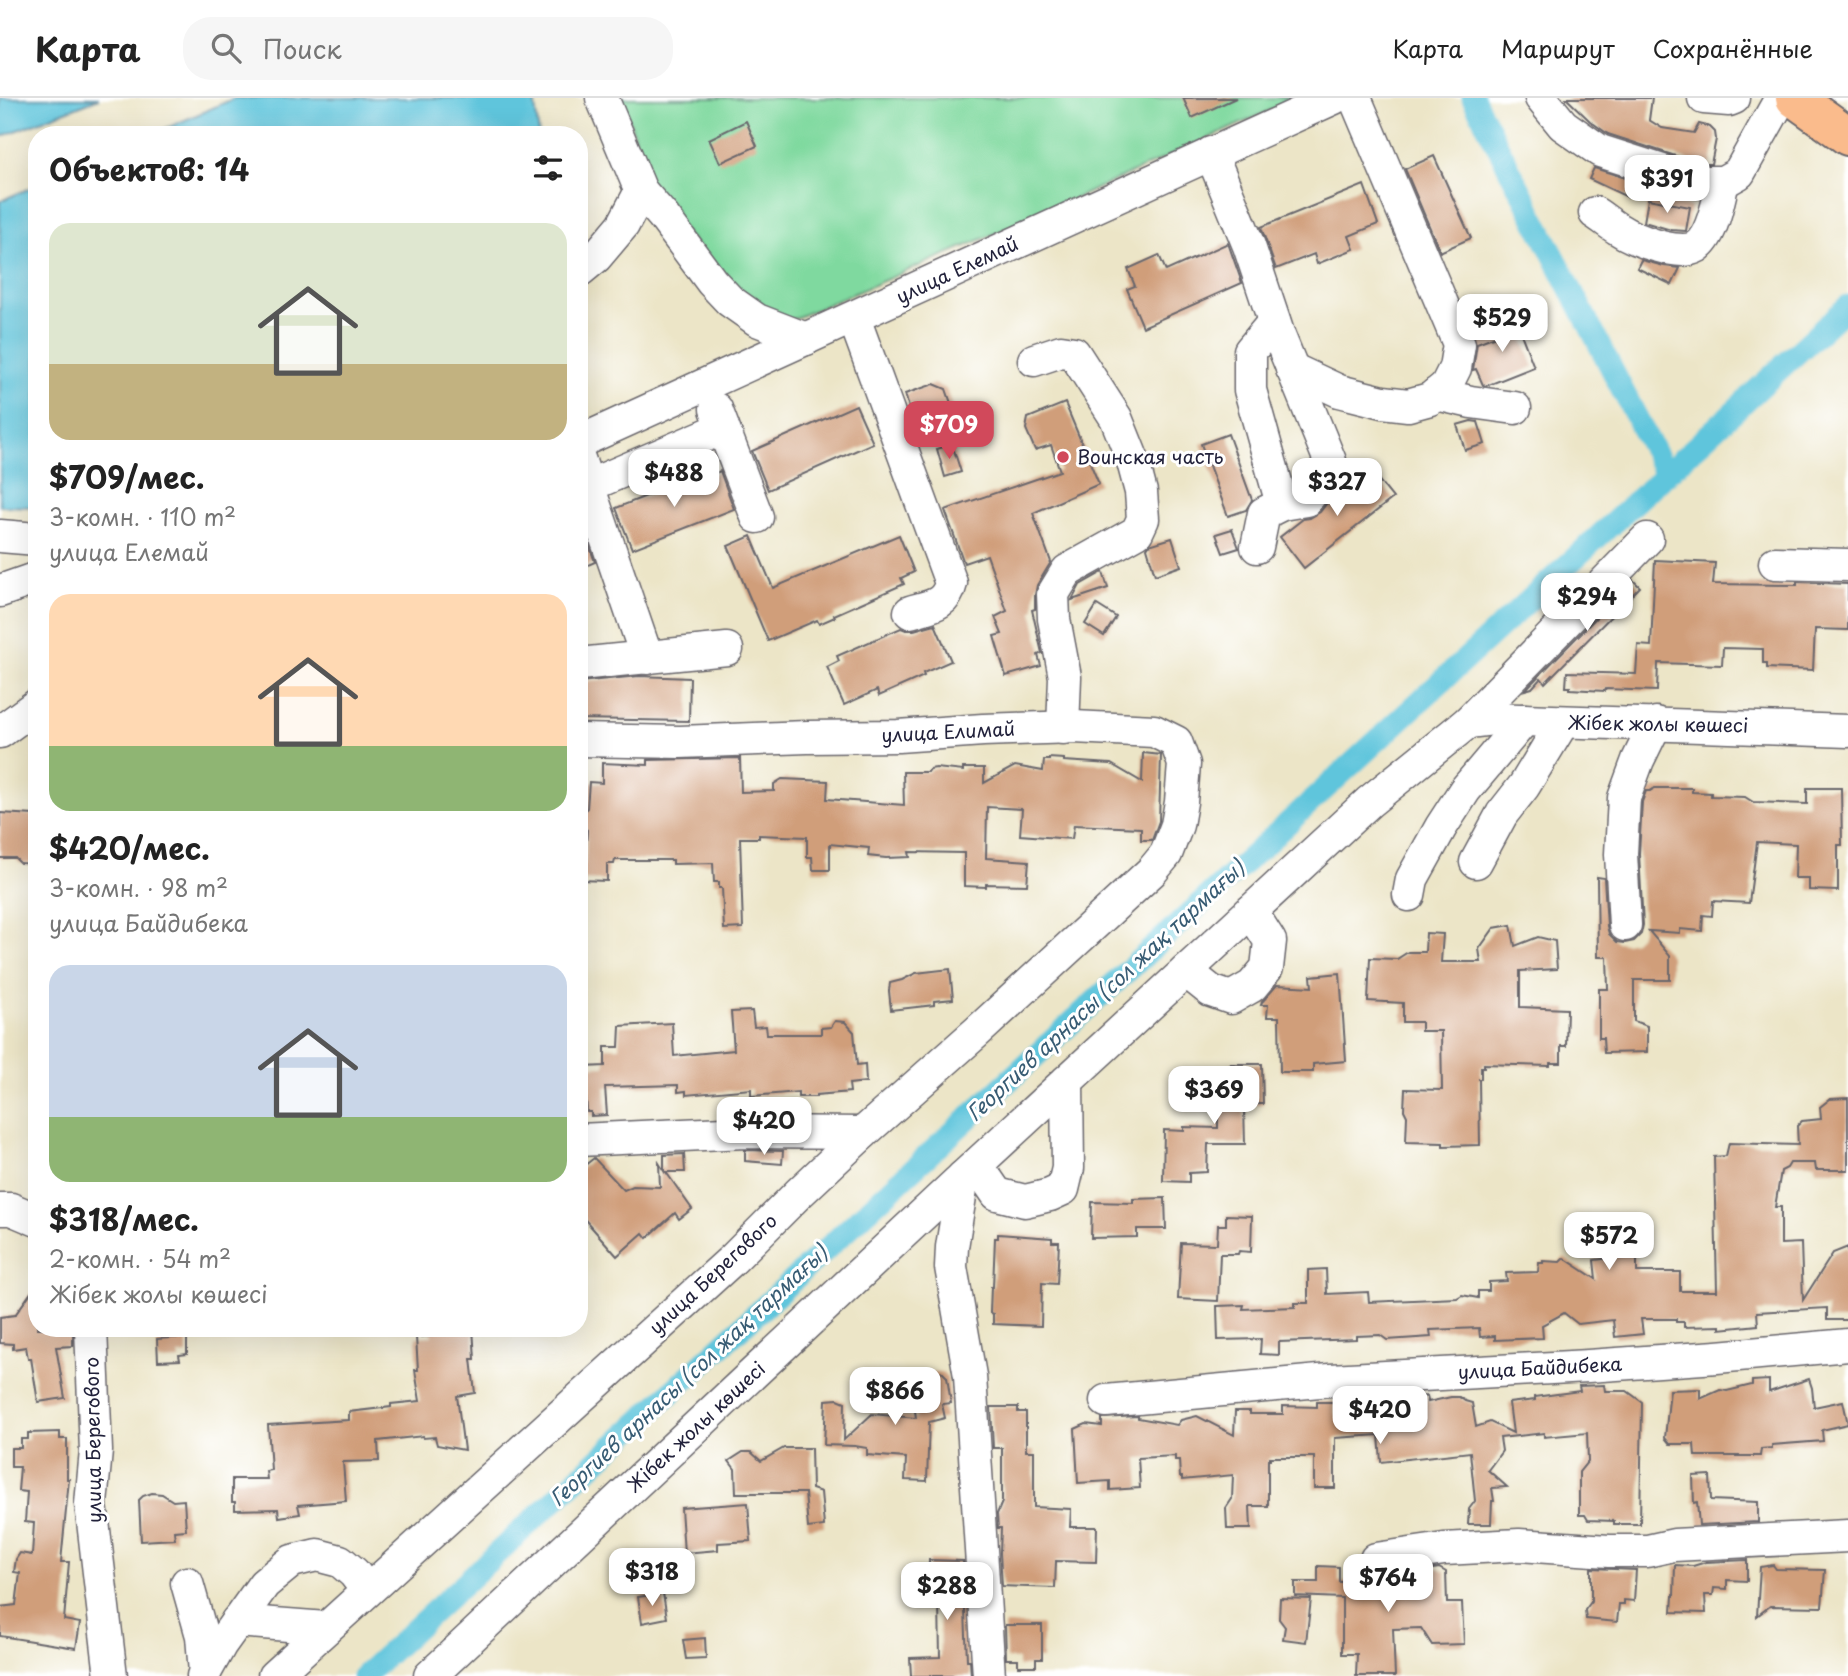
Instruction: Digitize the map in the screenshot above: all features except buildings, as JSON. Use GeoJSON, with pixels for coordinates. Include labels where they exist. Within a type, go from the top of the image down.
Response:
{"type":"FeatureCollection","features":[{"type":"Feature","properties":{"kind":"highway"},"geometry":{"type":"LineString","coordinates":[[1795,98],[1848,135]]}},
{"type":"Feature","properties":{"kind":"street"},"geometry":{"type":"LineString","coordinates":[[603,98],[641,191],[712,282],[730,300],[758,320],[806,339]]}},
{"type":"Feature","properties":{"kind":"street","name":"улица Елемай"},"geometry":{"type":"LineString","coordinates":[[588,438],[1334,98]]}},
{"type":"Feature","properties":{"kind":"street"},"geometry":{"type":"LineString","coordinates":[[1292,369],[1339,391],[1408,405],[1430,399],[1446,386],[1455,368],[1458,344],[1354,98]]}},
{"type":"Feature","properties":{"kind":"street"},"geometry":{"type":"LineString","coordinates":[[1541,98],[1563,125],[1600,151],[1697,182],[1723,182],[1739,173],[1781,98]]}},
{"type":"Feature","properties":{"kind":"street"},"geometry":{"type":"LineString","coordinates":[[1704,98],[1734,98]]}},
{"type":"Feature","properties":{"kind":"street"},"geometry":{"type":"LineString","coordinates":[[1211,153],[1249,246],[1292,369],[1330,461],[1321,481],[1306,500],[1282,504],[1264,513],[1257,547]]}},
{"type":"Feature","properties":{"kind":"street"},"geometry":{"type":"LineString","coordinates":[[1595,213],[1620,230],[1655,245],[1676,250],[1694,248],[1705,237],[1715,215],[1723,182]]}},
{"type":"Feature","properties":{"kind":"street"},"geometry":{"type":"LineString","coordinates":[[588,264],[623,225],[641,191]]}},
{"type":"Feature","properties":{"kind":"street"},"geometry":{"type":"LineString","coordinates":[[854,318],[951,583],[949,593],[941,603],[909,612]]}},
{"type":"Feature","properties":{"kind":"street"},"geometry":{"type":"LineString","coordinates":[[1274,322],[1250,351],[1250,390],[1282,504]]}},
{"type":"Feature","properties":{"kind":"street"},"geometry":{"type":"LineString","coordinates":[[1034,360],[1061,351],[1074,353],[1116,418],[1132,458],[1141,492],[1143,519],[1137,532],[1067,571],[1053,594],[1054,619],[1065,677],[1063,727]]}},
{"type":"Feature","properties":{"kind":"street"},"geometry":{"type":"LineString","coordinates":[[706,384],[757,517]]}},
{"type":"Feature","properties":{"kind":"street"},"geometry":{"type":"LineString","coordinates":[[1436,394],[1515,408]]}},
{"type":"Feature","properties":{"kind":"street"},"geometry":{"type":"LineString","coordinates":[[588,472],[723,428]]}},
{"type":"Feature","properties":{"kind":"street"},"geometry":{"type":"LineString","coordinates":[[588,485],[647,658]]}},
{"type":"Feature","properties":{"kind":"street"},"geometry":{"type":"LineString","coordinates":[[0,536],[28,538]]}},
{"type":"Feature","properties":{"kind":"street","name":"Жібек жолы көшесі"},"geometry":{"type":"LineString","coordinates":[[430,1676],[1368,803],[1468,722],[1647,539]]}},
{"type":"Feature","properties":{"kind":"street"},"geometry":{"type":"LineString","coordinates":[[1775,563],[1848,565]]}},
{"type":"Feature","properties":{"kind":"street"},"geometry":{"type":"LineString","coordinates":[[0,591],[28,581]]}},
{"type":"Feature","properties":{"kind":"street"},"geometry":{"type":"LineString","coordinates":[[588,662],[727,649]]}},
{"type":"Feature","properties":{"kind":"street"},"geometry":{"type":"LineString","coordinates":[[0,733],[28,712]]}},
{"type":"Feature","properties":{"kind":"street","name":"Жібек жолы көшесі"},"geometry":{"type":"LineString","coordinates":[[1468,722],[1493,719],[1848,731]]}},
{"type":"Feature","properties":{"kind":"street"},"geometry":{"type":"LineString","coordinates":[[1409,895],[1412,879],[1465,790],[1524,720]]}},
{"type":"Feature","properties":{"kind":"street"},"geometry":{"type":"LineString","coordinates":[[1476,862],[1502,814],[1524,786],[1563,722]]}},
{"type":"Feature","properties":{"kind":"street"},"geometry":{"type":"LineString","coordinates":[[1625,925],[1621,854],[1624,798],[1656,723]]}},
{"type":"Feature","properties":{"kind":"street","name":"улица Елимай"},"geometry":{"type":"LineString","coordinates":[[588,740],[680,742],[898,736],[1063,727],[1154,731],[1176,742],[1184,764],[1177,825],[1167,853],[1152,871]]}},
{"type":"Feature","properties":{"kind":"street","name":"улица Берегового"},"geometry":{"type":"LineString","coordinates":[[274,1676],[723,1268],[863,1133],[1152,871]]}},
{"type":"Feature","properties":{"kind":"street"},"geometry":{"type":"LineString","coordinates":[[1186,971],[1211,990],[1231,998],[1252,986],[1267,968],[1270,941],[1251,911]]}},
{"type":"Feature","properties":{"kind":"street"},"geometry":{"type":"LineString","coordinates":[[989,1676],[971,1377],[951,1267],[952,1247],[970,1171],[997,1194],[1025,1201],[1063,1189],[1068,1168],[1067,1081]]}},
{"type":"Feature","properties":{"kind":"street"},"geometry":{"type":"LineString","coordinates":[[588,1140],[746,1132],[863,1133]]}},
{"type":"Feature","properties":{"kind":"street"},"geometry":{"type":"LineString","coordinates":[[0,1209],[11,1209],[28,1216]]}},
{"type":"Feature","properties":{"kind":"street","name":"улица Берегового"},"geometry":{"type":"LineString","coordinates":[[92,1337],[96,1451],[91,1504],[111,1676]]}},
{"type":"Feature","properties":{"kind":"street","name":"улица Байдибека"},"geometry":{"type":"LineString","coordinates":[[1106,1401],[1330,1380],[1588,1366],[1848,1345]]}},
{"type":"Feature","properties":{"kind":"street"},"geometry":{"type":"LineString","coordinates":[[1376,1559],[1444,1549],[1519,1545],[1647,1551],[1674,1545],[1848,1536]]}},
{"type":"Feature","properties":{"kind":"street"},"geometry":{"type":"LineString","coordinates":[[204,1675],[221,1644],[264,1584],[292,1561],[317,1555],[340,1561],[367,1590]]}},
{"type":"Feature","properties":{"kind":"street"},"geometry":{"type":"LineString","coordinates":[[187,1583],[202,1636],[204,1675]]}},
{"type":"Feature","properties":{"kind":"street"},"geometry":{"type":"LineString","coordinates":[[237,1621],[326,1628]]}},
{"type":"Feature","properties":{"kind":"green space"},"geometry":{"type":"Polygon","coordinates":[[[621,98],[1298,98],[1025,221],[791,320],[761,316],[647,191],[632,128],[621,98]]]}},
{"type":"Feature","properties":{"kind":"water"},"geometry":{"type":"Polygon","coordinates":[[[0,98],[99,98],[0,137],[0,98]]]}},
{"type":"Feature","properties":{"kind":"water"},"geometry":{"type":"Polygon","coordinates":[[[235,98],[534,98],[538,126],[171,126],[235,98]]]}},
{"type":"Feature","properties":{"kind":"water"},"geometry":{"type":"Polygon","coordinates":[[[28,189],[28,507],[0,506],[0,201],[28,189]]]}},
{"type":"Feature","properties":{"kind":"waterway"},"geometry":{"type":"LineString","coordinates":[[1473,98],[1666,475]]}},
{"type":"Feature","properties":{"kind":"waterway","name":"Георгиев арнасы (сол жақ тармағы)"},"geometry":{"type":"LineString","coordinates":[[364,1676],[1848,306]]}},
{"type":"Feature","properties":{"kind":"place","name":"Воинская часть"},"geometry":{"type":"Point","coordinates":[1063,457]}}]}
